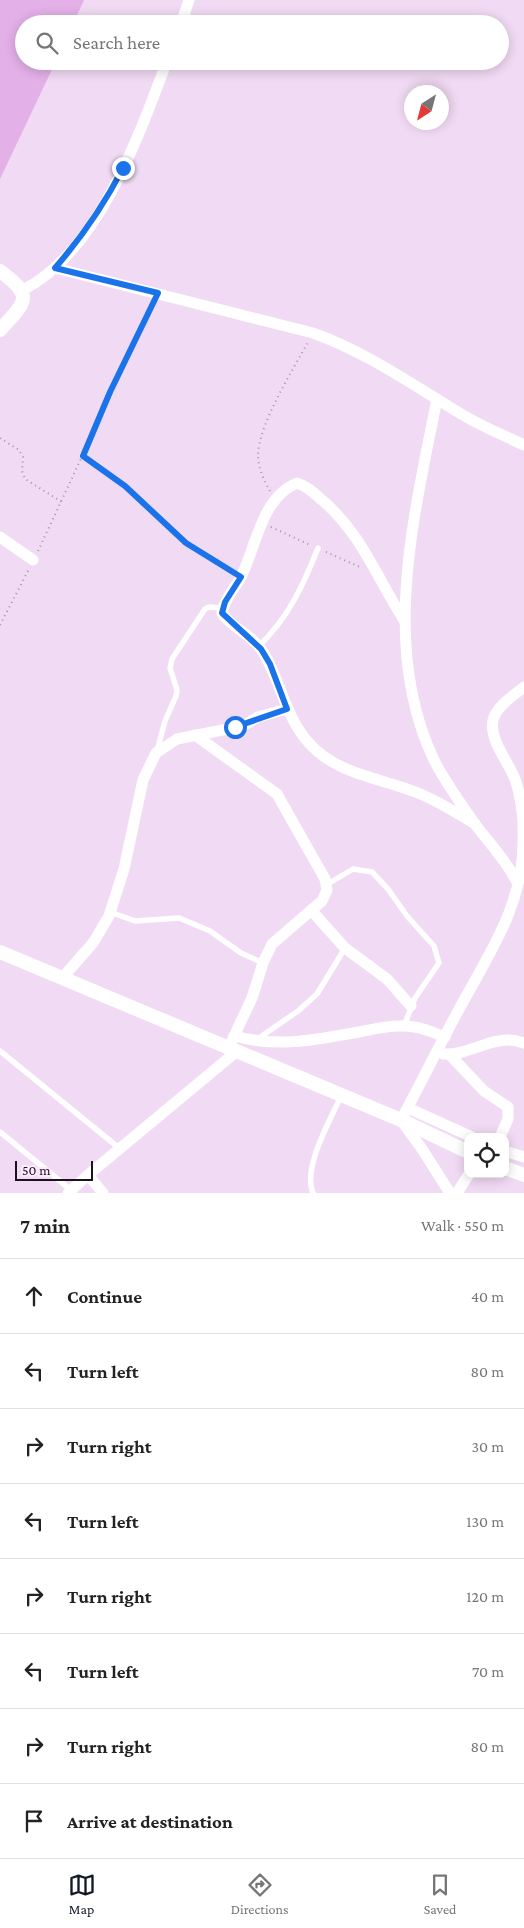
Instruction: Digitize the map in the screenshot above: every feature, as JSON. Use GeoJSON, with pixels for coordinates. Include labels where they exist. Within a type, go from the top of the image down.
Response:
{"type":"FeatureCollection","features":[{"type":"Feature","properties":{"kind":"street"},"geometry":{"type":"LineString","coordinates":[[184,15],[190,0]]}},
{"type":"Feature","properties":{"kind":"street"},"geometry":{"type":"LineString","coordinates":[[23,290],[35,284],[55,268],[82,237],[107,199],[139,138],[164,70]]}},
{"type":"Feature","properties":{"kind":"street"},"geometry":{"type":"LineString","coordinates":[[55,268],[313,333],[340,342],[395,372],[486,428],[524,445]]}},
{"type":"Feature","properties":{"kind":"street"},"geometry":{"type":"LineString","coordinates":[[0,271],[23,290]]}},
{"type":"Feature","properties":{"kind":"street"},"geometry":{"type":"LineString","coordinates":[[0,330],[22,302],[23,290]]}},
{"type":"Feature","properties":{"kind":"street"},"geometry":{"type":"LineString","coordinates":[[437,399],[416,502],[404,620],[405,657],[420,727],[435,762],[475,824],[520,879]]}},
{"type":"Feature","properties":{"kind":"street"},"geometry":{"type":"LineString","coordinates":[[404,620],[359,540],[344,520],[313,492],[297,483],[291,486],[276,502],[261,522],[241,577],[223,608],[223,616],[259,646],[270,664],[287,709],[308,743],[346,770],[420,794],[475,824]]}},
{"type":"Feature","properties":{"kind":"street"},"geometry":{"type":"LineString","coordinates":[[0,536],[33,560]]}},
{"type":"Feature","properties":{"kind":"street"},"geometry":{"type":"LineString","coordinates":[[401,1120],[507,923],[515,898],[520,879],[523,845],[520,803],[515,780],[494,737],[493,719],[498,710],[524,687]]}},
{"type":"Feature","properties":{"kind":"street"},"geometry":{"type":"LineString","coordinates":[[63,977],[93,943],[110,912],[124,869],[140,790],[148,766],[156,753],[177,740],[242,726],[258,717],[287,709]]}},
{"type":"Feature","properties":{"kind":"street"},"geometry":{"type":"LineString","coordinates":[[70,1192],[232,1050],[234,1036],[252,998],[263,963],[272,944],[322,900],[327,890],[308,847],[277,794],[195,735]]}},
{"type":"Feature","properties":{"kind":"street"},"geometry":{"type":"LineString","coordinates":[[311,910],[345,948],[387,979],[412,1006]]}},
{"type":"Feature","properties":{"kind":"street"},"geometry":{"type":"LineString","coordinates":[[0,952],[401,1120],[464,1150]]}},
{"type":"Feature","properties":{"kind":"street"},"geometry":{"type":"LineString","coordinates":[[234,1036],[281,1044],[312,1041],[387,1027],[404,1026],[445,1037]]}},
{"type":"Feature","properties":{"kind":"street"},"geometry":{"type":"LineString","coordinates":[[436,1053],[449,1054],[492,1042],[508,1040],[524,1044]]}},
{"type":"Feature","properties":{"kind":"street"},"geometry":{"type":"LineString","coordinates":[[449,1054],[484,1091],[508,1107],[508,1119],[502,1133]]}},
{"type":"Feature","properties":{"kind":"street"},"geometry":{"type":"LineString","coordinates":[[408,1108],[464,1133]]}},
{"type":"Feature","properties":{"kind":"street"},"geometry":{"type":"LineString","coordinates":[[401,1120],[450,1193]]}},
{"type":"Feature","properties":{"kind":"street"},"geometry":{"type":"LineString","coordinates":[[509,1152],[524,1157]]}},
{"type":"Feature","properties":{"kind":"street"},"geometry":{"type":"LineString","coordinates":[[509,1169],[524,1175]]}},
{"type":"Feature","properties":{"kind":"street"},"geometry":{"type":"LineString","coordinates":[[88,1176],[102,1193]]}},
{"type":"Feature","properties":{"kind":"street"},"geometry":{"type":"LineString","coordinates":[[457,1193],[466,1178]]}},
{"type":"Feature","properties":{"kind":"lane"},"geometry":{"type":"LineString","coordinates":[[259,646],[275,630],[291,609],[318,548]]}},
{"type":"Feature","properties":{"kind":"lane"},"geometry":{"type":"LineString","coordinates":[[156,753],[165,721],[176,696],[177,690],[170,668],[172,659],[205,610],[209,607],[223,608]]}},
{"type":"Feature","properties":{"kind":"lane"},"geometry":{"type":"LineString","coordinates":[[326,885],[353,869],[372,872],[434,946],[439,962],[412,1006],[404,1026]]}},
{"type":"Feature","properties":{"kind":"lane"},"geometry":{"type":"LineString","coordinates":[[110,912],[135,921],[179,918],[210,931],[241,953],[263,963]]}},
{"type":"Feature","properties":{"kind":"lane"},"geometry":{"type":"LineString","coordinates":[[255,1041],[298,1012],[317,994],[345,948]]}},
{"type":"Feature","properties":{"kind":"lane"},"geometry":{"type":"LineString","coordinates":[[0,1051],[119,1148]]}},
{"type":"Feature","properties":{"kind":"lane"},"geometry":{"type":"LineString","coordinates":[[313,1193],[310,1176],[323,1134],[341,1096]]}},
{"type":"Feature","properties":{"kind":"lane"},"geometry":{"type":"LineString","coordinates":[[0,1132],[70,1192]]}},
{"type":"Feature","properties":{"kind":"path"},"geometry":{"type":"LineString","coordinates":[[0,625],[62,502],[110,392],[162,294]]}},
{"type":"Feature","properties":{"kind":"path"},"geometry":{"type":"LineString","coordinates":[[276,502],[263,479],[258,455],[270,414],[313,333]]}},
{"type":"Feature","properties":{"kind":"path"},"geometry":{"type":"LineString","coordinates":[[0,438],[19,450],[23,456],[22,471],[25,479],[62,502]]}},
{"type":"Feature","properties":{"kind":"path"},"geometry":{"type":"LineString","coordinates":[[83,456],[125,486],[186,543],[241,577]]}},
{"type":"Feature","properties":{"kind":"shaded area"},"geometry":{"type":"Polygon","coordinates":[[[0,0],[84,0],[77,15],[15,15],[15,70],[52,70],[0,179],[0,0]]]}},
{"type":"Feature","properties":{"kind":"route"},"geometry":{"type":"LineString","coordinates":[[123,168],[107,199],[82,237],[55,268],[158,293],[110,392],[83,456],[125,486],[186,543],[241,577],[225,602],[223,616],[246,633],[261,649],[270,664],[287,709],[266,714],[249,724],[235,727]]}}]}
